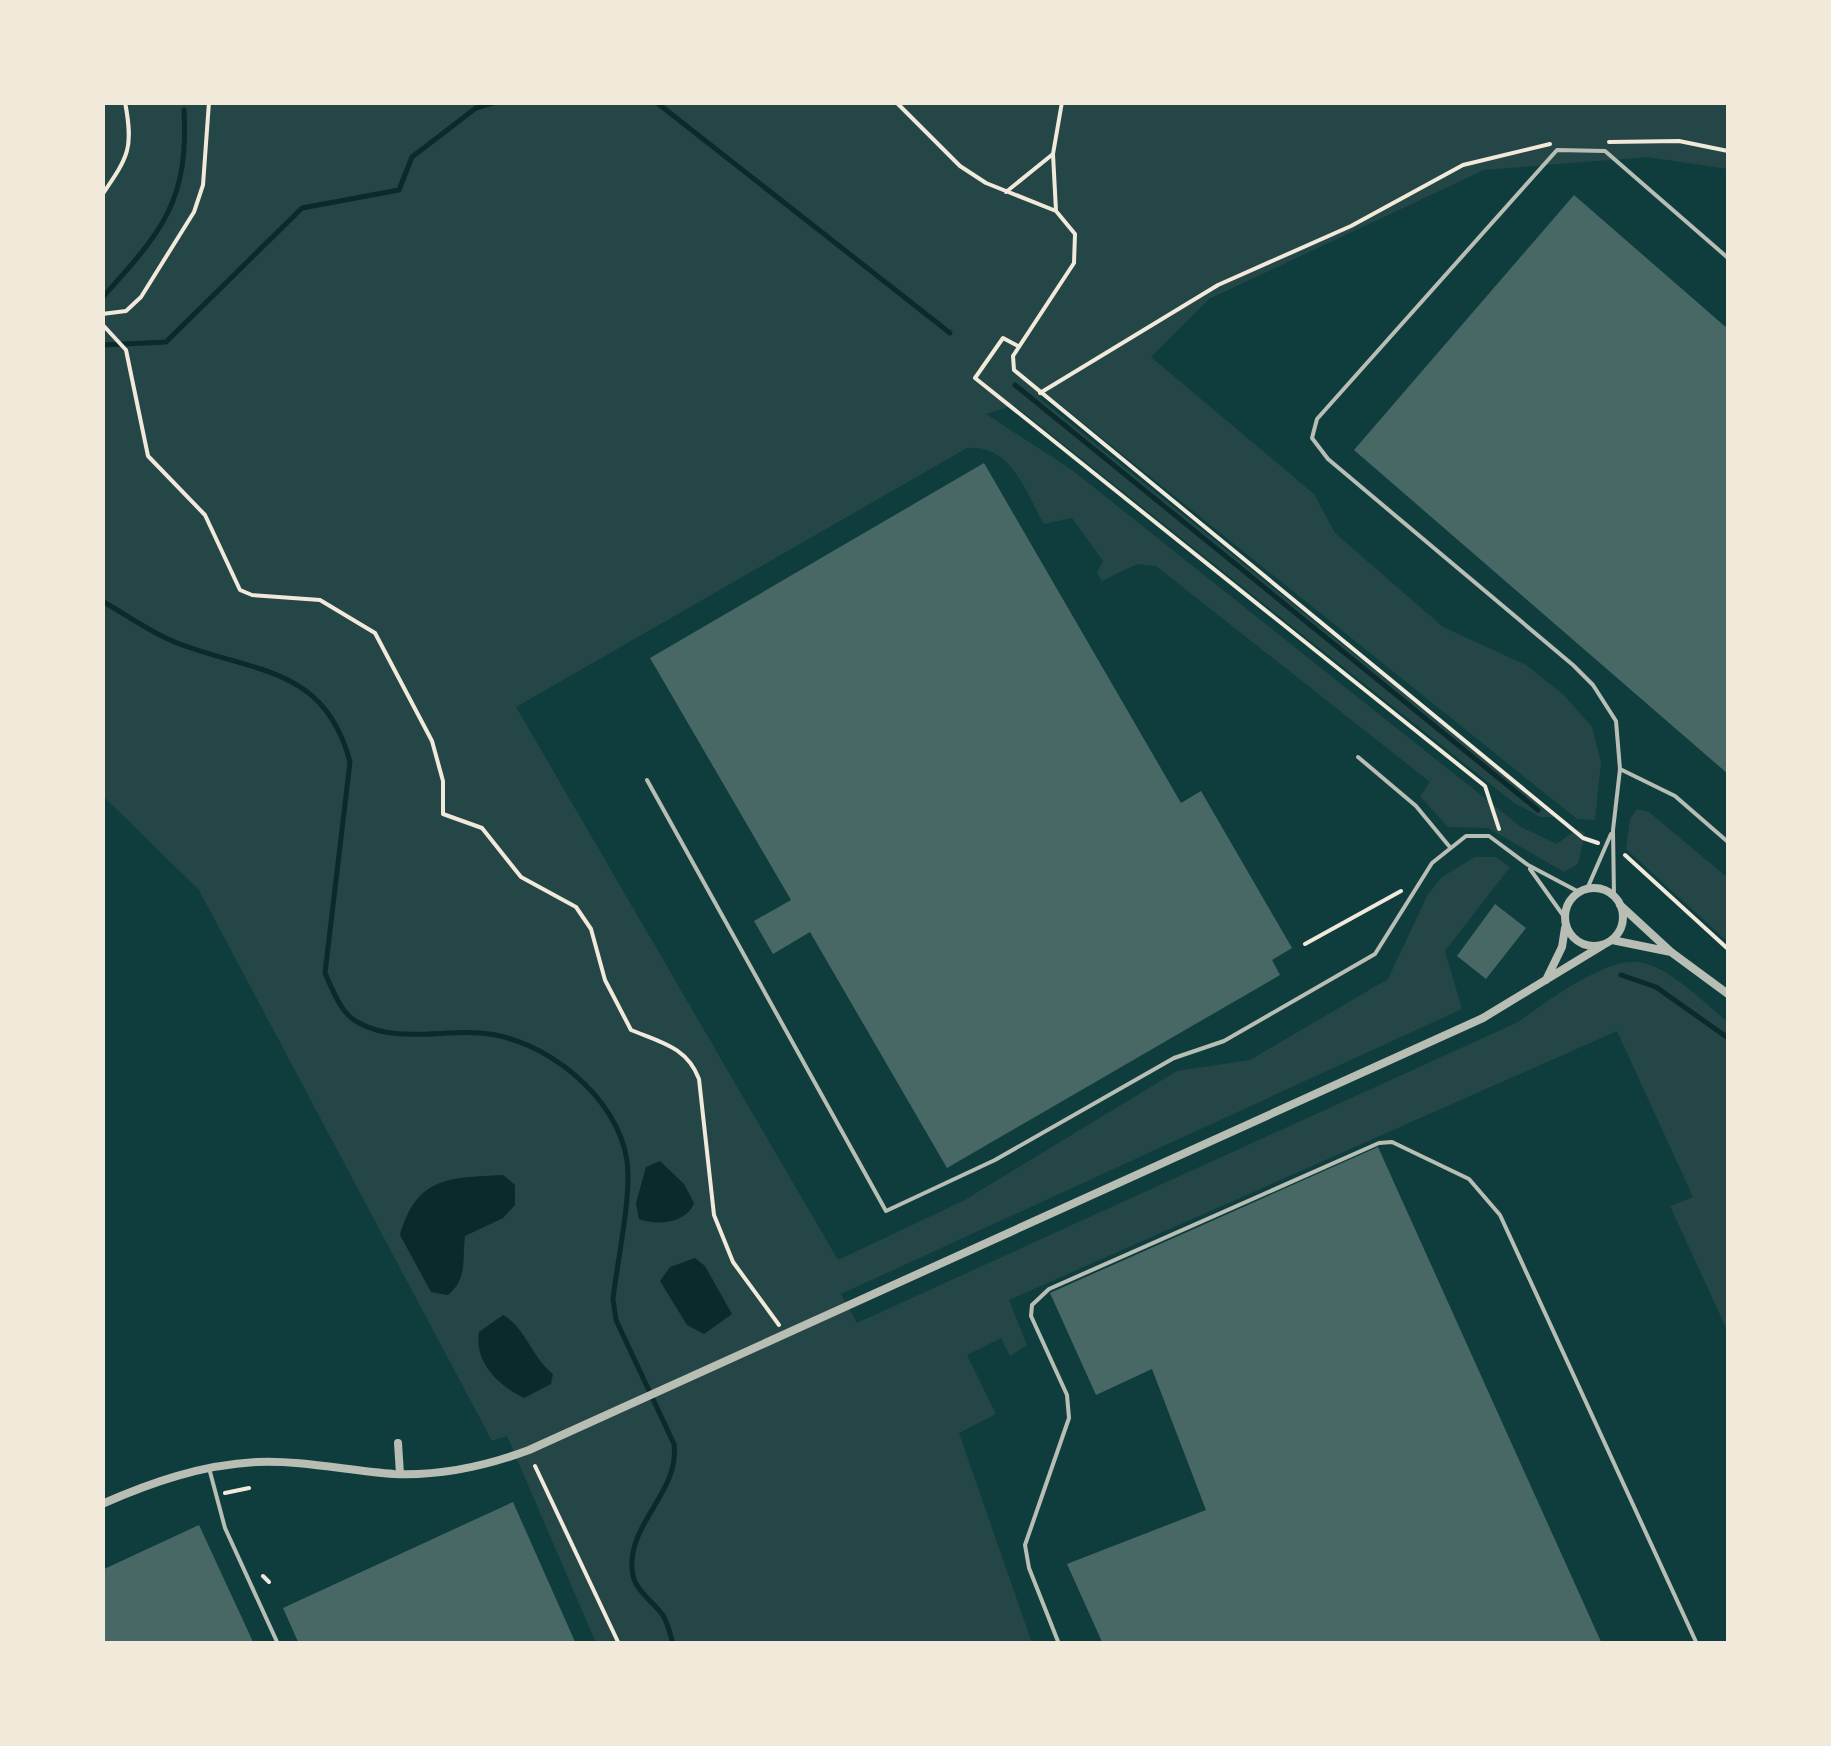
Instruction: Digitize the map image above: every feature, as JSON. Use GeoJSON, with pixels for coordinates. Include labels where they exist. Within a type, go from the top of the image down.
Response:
{"type":"FeatureCollection","features":[{"type":"Feature","properties":{"kind":"street"},"geometry":{"type":"LineString","coordinates":[[1546,980],[1562,947],[1568,903],[1583,891],[1617,900],[1671,952],[1728,994]]}},
{"type":"Feature","properties":{"kind":"street"},"geometry":{"type":"LineString","coordinates":[[102,1504],[172,1475],[257,1462],[400,1474],[446,1472],[508,1458],[614,1414],[1482,1018],[1607,943],[1622,924],[1617,900]]}},
{"type":"Feature","properties":{"kind":"street"},"geometry":{"type":"LineString","coordinates":[[1565,922],[1576,941],[1671,952]]}},
{"type":"Feature","properties":{"kind":"street"},"geometry":{"type":"LineString","coordinates":[[398,1443],[400,1474]]}},
{"type":"Feature","properties":{"kind":"lane"},"geometry":{"type":"LineString","coordinates":[[1617,900],[1613,830],[1620,770],[1616,722],[1593,685],[1328,459],[1312,438],[1317,420],[1557,150],[1605,151],[1728,258]]}},
{"type":"Feature","properties":{"kind":"lane"},"geometry":{"type":"LineString","coordinates":[[1358,756],[1416,806],[1449,846]]}},
{"type":"Feature","properties":{"kind":"lane"},"geometry":{"type":"LineString","coordinates":[[1620,770],[1675,796],[1728,842]]}},
{"type":"Feature","properties":{"kind":"lane"},"geometry":{"type":"LineString","coordinates":[[647,780],[886,1212],[995,1160],[1174,1058],[1224,1041],[1375,954],[1415,896],[1432,863],[1466,836],[1489,836],[1528,865],[1583,891],[1613,830]]}},
{"type":"Feature","properties":{"kind":"lane"},"geometry":{"type":"LineString","coordinates":[[1528,865],[1565,922]]}},
{"type":"Feature","properties":{"kind":"lane"},"geometry":{"type":"LineString","coordinates":[[1060,1644],[1028,1568],[1025,1545],[1069,1418],[1066,1395],[1032,1316],[1032,1305],[1048,1290],[1379,1143],[1392,1142],[1469,1179],[1500,1214],[1697,1644]]}},
{"type":"Feature","properties":{"kind":"lane"},"geometry":{"type":"LineString","coordinates":[[209,1468],[225,1528],[278,1644]]}},
{"type":"Feature","properties":{"kind":"path"},"geometry":{"type":"LineString","coordinates":[[102,195],[128,157],[132,136],[125,102]]}},
{"type":"Feature","properties":{"kind":"path"},"geometry":{"type":"LineString","coordinates":[[102,314],[126,311],[141,297],[194,212],[203,185],[210,102]]}},
{"type":"Feature","properties":{"kind":"path"},"geometry":{"type":"LineString","coordinates":[[896,102],[960,166],[1006,192],[1056,211],[1074,234],[1074,263],[1018,346],[1011,366],[1583,838],[1606,846]]}},
{"type":"Feature","properties":{"kind":"path"},"geometry":{"type":"LineString","coordinates":[[1056,211],[1053,154],[1062,102]]}},
{"type":"Feature","properties":{"kind":"path"},"geometry":{"type":"LineString","coordinates":[[1602,142],[1679,141],[1728,151]]}},
{"type":"Feature","properties":{"kind":"path"},"geometry":{"type":"LineString","coordinates":[[1040,392],[1218,285],[1351,226],[1463,165],[1564,144]]}},
{"type":"Feature","properties":{"kind":"path"},"geometry":{"type":"LineString","coordinates":[[1006,192],[1053,154]]}},
{"type":"Feature","properties":{"kind":"path"},"geometry":{"type":"LineString","coordinates":[[102,324],[126,350],[148,456],[204,515],[232,580],[252,595],[320,600],[375,633],[432,740],[443,781],[443,814],[482,828],[521,877],[576,908],[590,928],[605,980],[631,1030],[678,1048],[692,1062],[699,1079],[714,1215],[732,1262],[780,1326]]}},
{"type":"Feature","properties":{"kind":"path"},"geometry":{"type":"LineString","coordinates":[[1018,346],[1003,338],[975,378],[1485,786],[1503,836]]}},
{"type":"Feature","properties":{"kind":"path"},"geometry":{"type":"LineString","coordinates":[[1616,847],[1728,949]]}},
{"type":"Feature","properties":{"kind":"path"},"geometry":{"type":"LineString","coordinates":[[1305,944],[1400,890],[1415,896]]}},
{"type":"Feature","properties":{"kind":"path"},"geometry":{"type":"LineString","coordinates":[[535,1466],[619,1644]]}},
{"type":"Feature","properties":{"kind":"path"},"geometry":{"type":"LineString","coordinates":[[216,1495],[250,1488]]}},
{"type":"Feature","properties":{"kind":"path"},"geometry":{"type":"LineString","coordinates":[[263,1576],[269,1582]]}},
{"type":"Feature","properties":{"kind":"shaded area"},"geometry":{"type":"Polygon","coordinates":[[[102,103],[1728,103],[1728,169],[1647,157],[1484,170],[1209,299],[1151,357],[1314,494],[1335,533],[1443,627],[1526,665],[1564,695],[1592,727],[1601,762],[1595,820],[1577,819],[1047,394],[1039,398],[1556,817],[1540,817],[1513,802],[1014,405],[986,414],[1072,470],[1521,827],[1557,844],[1577,829],[1585,833],[1578,864],[1564,872],[1488,828],[1448,827],[1420,796],[1430,782],[1156,566],[1137,564],[1102,581],[1097,573],[1103,561],[1072,518],[1044,524],[1015,472],[995,454],[982,449],[967,448],[516,707],[838,1260],[963,1201],[1177,1071],[1250,1060],[1388,979],[1427,896],[1442,877],[1475,857],[1496,857],[1510,867],[1445,951],[1462,1009],[841,1294],[857,1323],[1518,1022],[1596,972],[1630,962],[1644,963],[1667,973],[1728,1022],[1728,1332],[1670,1206],[1693,1197],[1617,1031],[1009,1300],[1027,1345],[1010,1356],[1001,1338],[967,1355],[996,1414],[959,1433],[1032,1643],[596,1643],[507,1436],[492,1441],[199,890],[103,796],[102,103]]]}},
{"type":"Feature","properties":{"kind":"shaded area"},"geometry":{"type":"Polygon","coordinates":[[[1637,809],[1649,812],[1728,878],[1728,942],[1626,849],[1630,819],[1637,809]]]}},
{"type":"Feature","properties":{"kind":"shaded area"},"geometry":{"type":"Polygon","coordinates":[[[660,1161],[684,1184],[694,1203],[678,1219],[639,1219],[636,1203],[646,1167],[660,1161]]]}},
{"type":"Feature","properties":{"kind":"shaded area"},"geometry":{"type":"Polygon","coordinates":[[[503,1175],[515,1185],[515,1205],[503,1218],[465,1236],[463,1268],[454,1289],[448,1295],[431,1292],[400,1235],[416,1201],[426,1191],[451,1180],[503,1175]]]}},
{"type":"Feature","properties":{"kind":"shaded area"},"geometry":{"type":"Polygon","coordinates":[[[695,1258],[705,1266],[732,1314],[704,1334],[687,1325],[660,1281],[670,1267],[695,1258]]]}},
{"type":"Feature","properties":{"kind":"shaded area"},"geometry":{"type":"Polygon","coordinates":[[[503,1315],[553,1374],[551,1384],[524,1398],[497,1379],[480,1353],[479,1332],[503,1315]]]}},
{"type":"Feature","properties":{"kind":"building"},"geometry":{"type":"Polygon","coordinates":[[[1574,195],[1728,329],[1728,774],[1354,450],[1574,195]]]}},
{"type":"Feature","properties":{"kind":"building"},"geometry":{"type":"Polygon","coordinates":[[[984,463],[1181,803],[1201,791],[1292,948],[1272,960],[1280,975],[947,1168],[810,932],[773,954],[754,921],[791,900],[650,658],[984,463]]]}},
{"type":"Feature","properties":{"kind":"building"},"geometry":{"type":"Polygon","coordinates":[[[1495,904],[1526,928],[1486,979],[1457,956],[1495,904]]]}},
{"type":"Feature","properties":{"kind":"building"},"geometry":{"type":"Polygon","coordinates":[[[1378,1147],[1602,1644],[1103,1644],[1067,1564],[1206,1510],[1152,1369],[1096,1395],[1050,1293],[1378,1147]]]}},
{"type":"Feature","properties":{"kind":"building"},"geometry":{"type":"Polygon","coordinates":[[[513,1502],[576,1644],[299,1644],[283,1608],[513,1502]]]}},
{"type":"Feature","properties":{"kind":"building"},"geometry":{"type":"Polygon","coordinates":[[[199,1525],[254,1644],[102,1644],[102,1570],[199,1525]]]}},
{"type":"Feature","properties":{"kind":"waterway"},"geometry":{"type":"LineString","coordinates":[[102,345],[166,342],[302,208],[399,190],[412,157],[476,108],[496,102]]}},
{"type":"Feature","properties":{"kind":"waterway"},"geometry":{"type":"LineString","coordinates":[[656,102],[950,333]]}},
{"type":"Feature","properties":{"kind":"waterway"},"geometry":{"type":"LineString","coordinates":[[102,298],[140,254],[167,214],[182,169],[184,110]]}},
{"type":"Feature","properties":{"kind":"waterway"},"geometry":{"type":"LineString","coordinates":[[1015,385],[1538,810]]}},
{"type":"Feature","properties":{"kind":"waterway"},"geometry":{"type":"LineString","coordinates":[[102,601],[177,643],[259,669],[305,690],[323,707],[339,731],[350,762],[325,973],[347,1014],[359,1023],[388,1033],[480,1033],[528,1046],[574,1074],[609,1114],[621,1137],[628,1175],[613,1299],[616,1320],[674,1444],[670,1477],[638,1536],[632,1569],[639,1588],[664,1617],[673,1644]]}},
{"type":"Feature","properties":{"kind":"waterway"},"geometry":{"type":"LineString","coordinates":[[1621,975],[1656,987],[1728,1038]]}}]}
